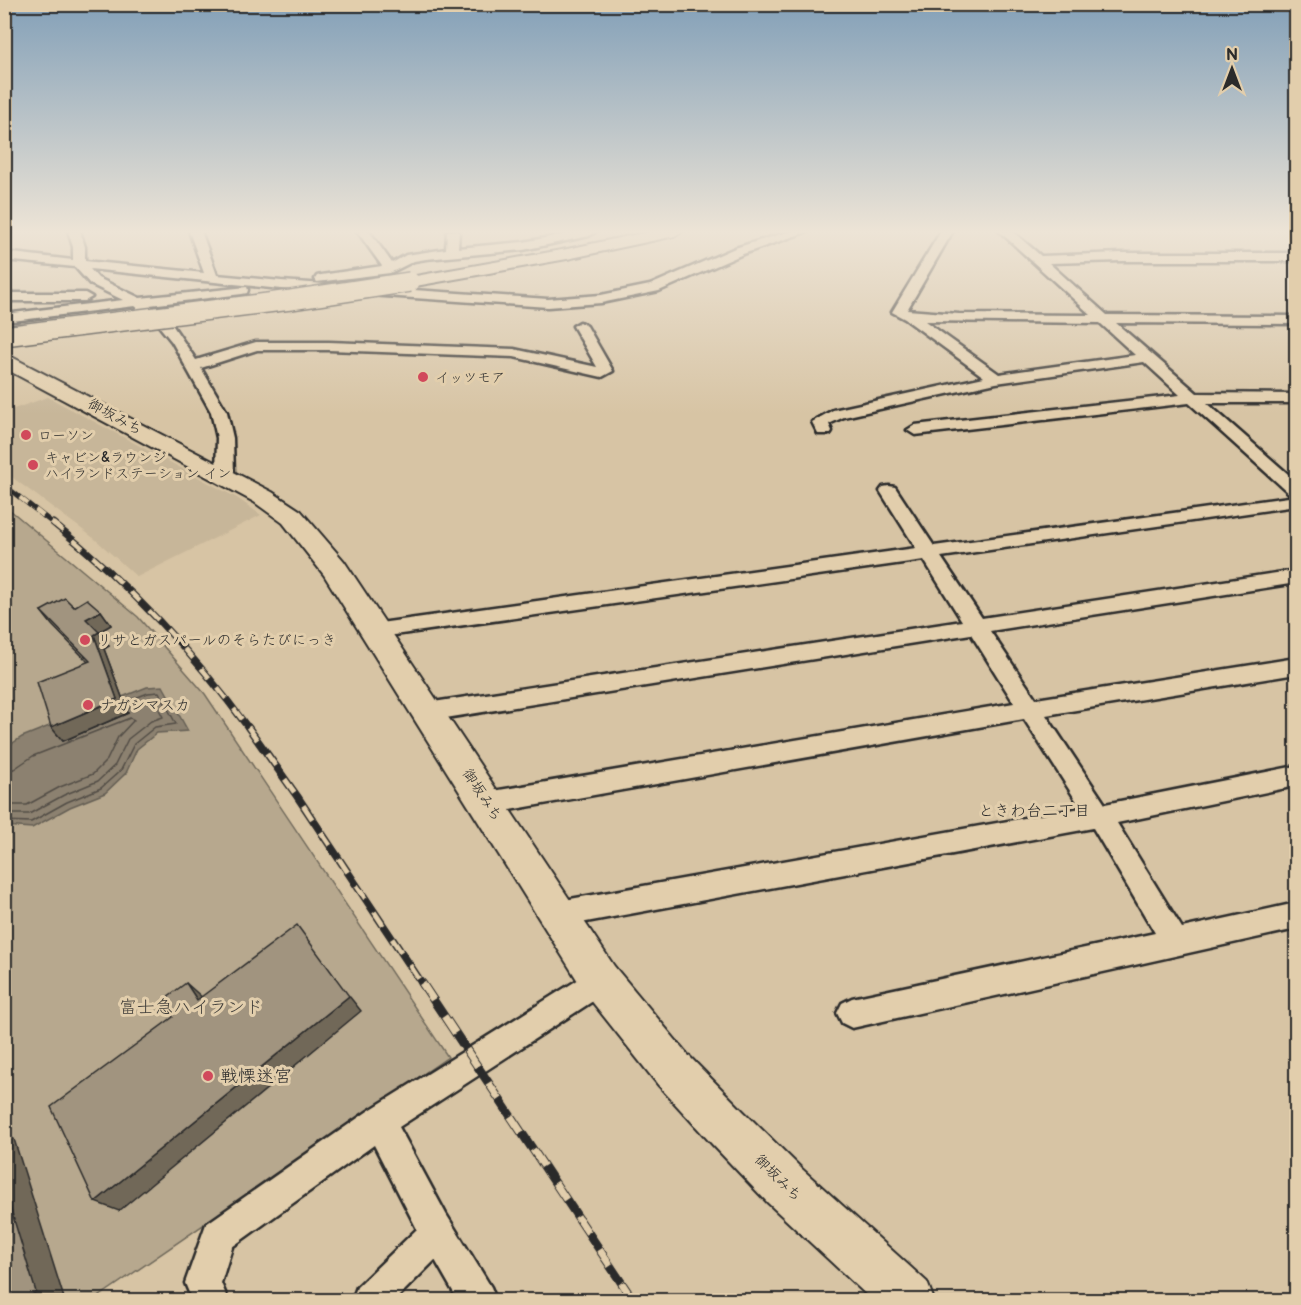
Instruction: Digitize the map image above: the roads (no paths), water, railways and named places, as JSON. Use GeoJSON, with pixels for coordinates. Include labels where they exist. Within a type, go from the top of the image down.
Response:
{"type":"FeatureCollection","features":[{"type":"Feature","properties":{"kind":"highway"},"geometry":{"type":"LineString","coordinates":[[4,326],[275,292]]}},
{"type":"Feature","properties":{"kind":"highway"},"geometry":{"type":"LineString","coordinates":[[4,336],[280,301],[321,292]]}},
{"type":"Feature","properties":{"kind":"highway","name":"御坂みち"},"geometry":{"type":"LineString","coordinates":[[8,363],[225,475],[292,517],[334,568],[373,631],[560,914],[600,980],[674,1071],[727,1127],[784,1186],[909,1300]]}},
{"type":"Feature","properties":{"kind":"street"},"geometry":{"type":"LineString","coordinates":[[118,292],[138,302],[164,323],[219,412],[225,438],[225,475]]}},
{"type":"Feature","properties":{"kind":"street"},"geometry":{"type":"LineString","coordinates":[[4,297],[81,297],[157,292]]}},
{"type":"Feature","properties":{"kind":"street"},"geometry":{"type":"LineString","coordinates":[[4,318],[226,292]]}},
{"type":"Feature","properties":{"kind":"street"},"geometry":{"type":"LineString","coordinates":[[377,292],[548,303],[601,299],[635,292]]}},
{"type":"Feature","properties":{"kind":"street"},"geometry":{"type":"LineString","coordinates":[[911,292],[899,312],[910,316],[996,379]]}},
{"type":"Feature","properties":{"kind":"street"},"geometry":{"type":"LineString","coordinates":[[1074,292],[1196,398],[1296,490]]}},
{"type":"Feature","properties":{"kind":"street"},"geometry":{"type":"LineString","coordinates":[[910,316],[1107,320],[1296,320]]}},
{"type":"Feature","properties":{"kind":"street"},"geometry":{"type":"LineString","coordinates":[[191,366],[256,346],[329,346],[514,354],[602,374],[606,371],[580,326]]}},
{"type":"Feature","properties":{"kind":"street"},"geometry":{"type":"LineString","coordinates":[[824,431],[820,422],[839,413],[996,379],[1148,357]]}},
{"type":"Feature","properties":{"kind":"street"},"geometry":{"type":"LineString","coordinates":[[915,430],[1196,398],[1296,398]]}},
{"type":"Feature","properties":{"kind":"street"},"geometry":{"type":"LineString","coordinates":[[890,491],[1099,816],[1175,942]]}},
{"type":"Feature","properties":{"kind":"street"},"geometry":{"type":"LineString","coordinates":[[373,631],[1296,501]]}},
{"type":"Feature","properties":{"kind":"street"},"geometry":{"type":"LineString","coordinates":[[427,712],[1296,576]]}},
{"type":"Feature","properties":{"kind":"street"},"geometry":{"type":"LineString","coordinates":[[487,803],[1030,709],[1296,666]]}},
{"type":"Feature","properties":{"kind":"street"},"geometry":{"type":"LineString","coordinates":[[560,914],[1099,816],[1296,776]]}},
{"type":"Feature","properties":{"kind":"street"},"geometry":{"type":"LineString","coordinates":[[852,1013],[1296,916]]}},
{"type":"Feature","properties":{"kind":"street"},"geometry":{"type":"LineString","coordinates":[[210,1300],[203,1283],[218,1236],[379,1122],[600,980]]}},
{"type":"Feature","properties":{"kind":"street"},"geometry":{"type":"LineString","coordinates":[[379,1122],[438,1233],[478,1300]]}},
{"type":"Feature","properties":{"kind":"street"},"geometry":{"type":"LineString","coordinates":[[370,1300],[438,1233]]}},
{"type":"Feature","properties":{"kind":"water"},"geometry":{"type":"Polygon","coordinates":[[[163,686],[188,731],[157,733],[137,749],[126,773],[105,793],[70,807],[32,828],[5,826],[4,749],[22,737],[147,687],[163,686]]]}},
{"type":"Feature","properties":{"kind":"railway"},"geometry":{"type":"LineString","coordinates":[[4,485],[55,525]]}},
{"type":"Feature","properties":{"kind":"railway"},"geometry":{"type":"LineString","coordinates":[[53,523],[133,594],[158,620],[205,673],[249,729]]}},
{"type":"Feature","properties":{"kind":"railway"},"geometry":{"type":"LineString","coordinates":[[248,727],[297,796],[423,985]]}},
{"type":"Feature","properties":{"kind":"railway"},"geometry":{"type":"LineString","coordinates":[[422,983],[633,1300]]}},
{"type":"Feature","properties":{"kind":"place","name":"イッツモア"},"geometry":{"type":"Point","coordinates":[423,377]}},
{"type":"Feature","properties":{"kind":"place","name":"ローソン"},"geometry":{"type":"Point","coordinates":[26,435]}},
{"type":"Feature","properties":{"kind":"place","name":"キャビン&ラウンジ ハイランドステーション イン"},"geometry":{"type":"Point","coordinates":[33,465]}},
{"type":"Feature","properties":{"kind":"place","name":"リサとガスパールのそらたびにっき"},"geometry":{"type":"Point","coordinates":[85,640]}},
{"type":"Feature","properties":{"kind":"place","name":"ナガシマスカ"},"geometry":{"type":"Point","coordinates":[88,705]}},
{"type":"Feature","properties":{"kind":"place","name":"戦慄迷宮"},"geometry":{"type":"Point","coordinates":[208,1076]}},
{"type":"Feature","properties":{"kind":"district","name":"ときわ台二丁目"},"geometry":{"type":"Point","coordinates":[1034,811]}},
{"type":"Feature","properties":{"kind":"park label","name":"富士急ハイランド"},"geometry":{"type":"Point","coordinates":[191,1007]}}]}
